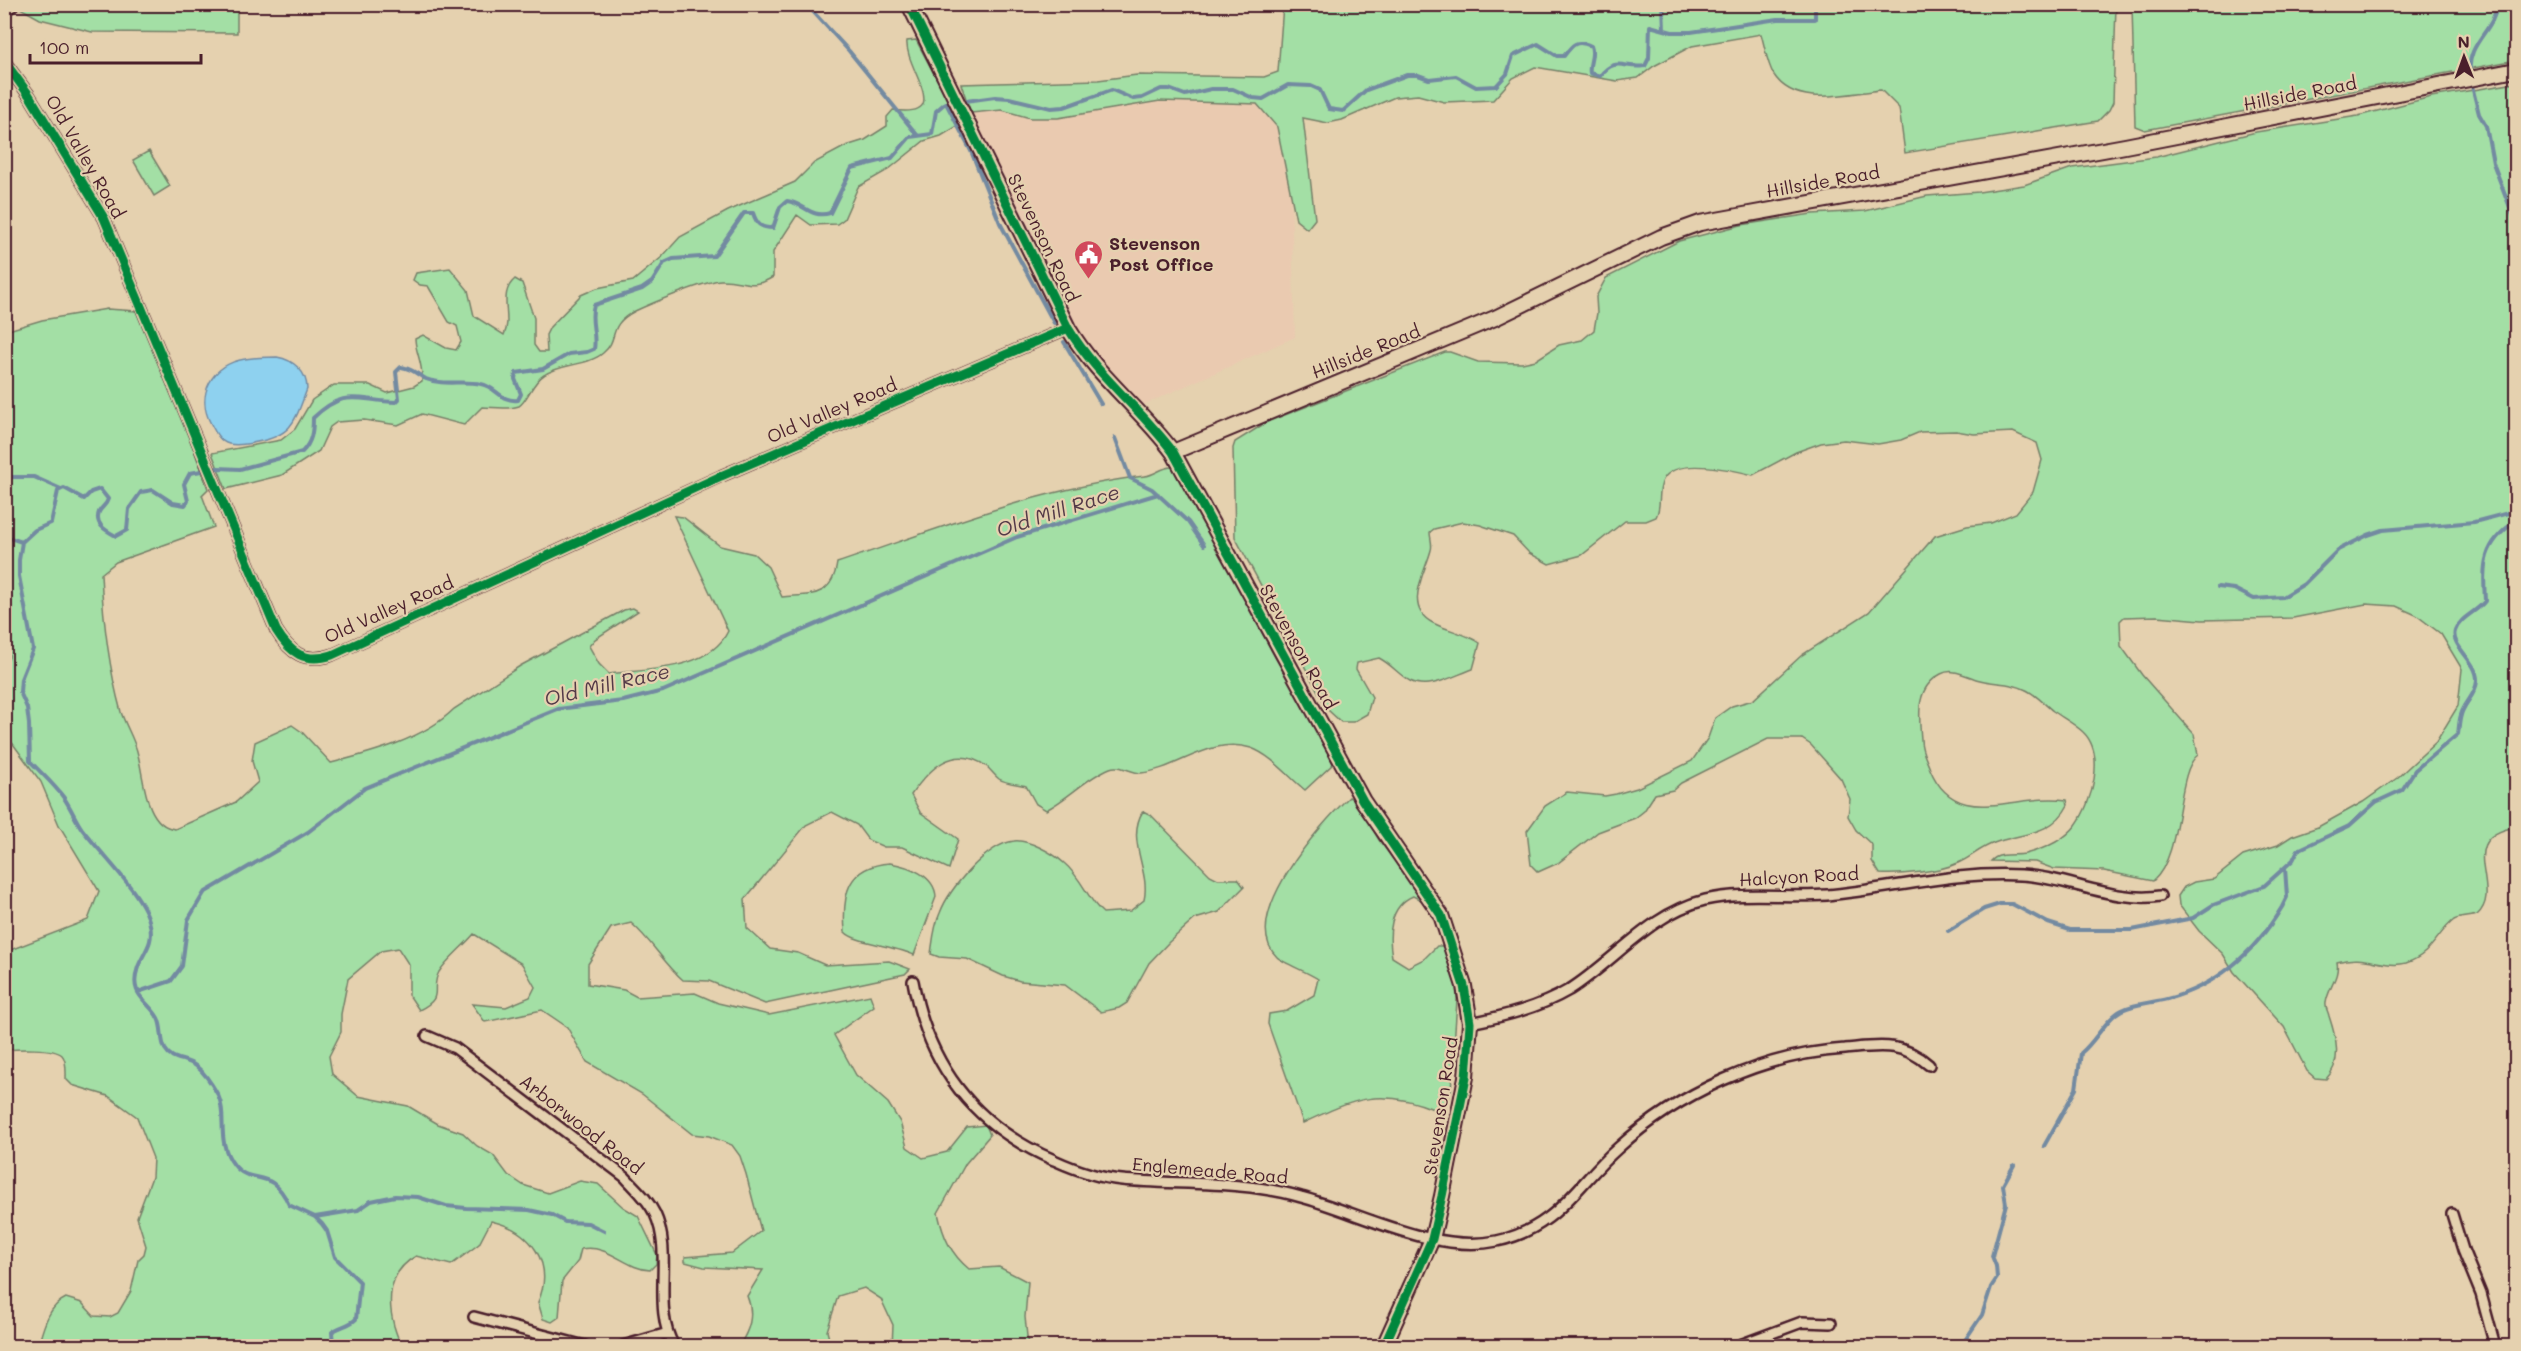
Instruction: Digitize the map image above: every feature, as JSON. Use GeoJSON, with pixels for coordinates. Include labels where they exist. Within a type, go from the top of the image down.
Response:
{"type":"FeatureCollection","features":[{"type":"Feature","properties":{"kind":"street"},"geometry":{"type":"LineString","coordinates":[[4,9],[12,4]]}},
{"type":"Feature","properties":{"kind":"street","name":"Stevenson Road"},"geometry":{"type":"LineString","coordinates":[[909,4],[1068,328],[1093,364],[1142,413],[1173,452],[1363,801],[1441,915],[1457,961],[1470,1023],[1466,1077],[1432,1239],[1384,1347]]}},
{"type":"Feature","properties":{"kind":"street","name":"Old Valley Road"},"geometry":{"type":"LineString","coordinates":[[4,61],[29,95],[104,218],[276,630],[290,650],[300,657],[320,659],[721,476],[1068,328]]}},
{"type":"Feature","properties":{"kind":"street","name":"Hillside Road"},"geometry":{"type":"LineString","coordinates":[[1173,452],[1495,318],[1661,237],[1700,223],[2125,146],[2517,70]]}},
{"type":"Feature","properties":{"kind":"street","name":"Halcyon Road"},"geometry":{"type":"LineString","coordinates":[[1470,1023],[1538,1006],[1586,977],[1639,934],[1662,919],[1682,908],[1705,900],[1730,896],[1828,894],[1996,874],[2024,875],[2134,897],[2160,897]]}},
{"type":"Feature","properties":{"kind":"street","name":"Englemeade Road"},"geometry":{"type":"LineString","coordinates":[[913,981],[927,1035],[956,1086],[999,1132],[1032,1151],[1091,1175],[1122,1180],[1239,1187],[1300,1196],[1432,1239],[1467,1243],[1496,1241],[1535,1228],[1560,1211],[1618,1148],[1658,1116],[1715,1084],[1747,1071],[1806,1054],[1874,1047],[1897,1047],[1914,1052],[1929,1065]]}},
{"type":"Feature","properties":{"kind":"street","name":"Arborwood Road"},"geometry":{"type":"LineString","coordinates":[[427,1036],[455,1047],[625,1177],[644,1197],[655,1214],[660,1233],[668,1333],[674,1347]]}},
{"type":"Feature","properties":{"kind":"street"},"geometry":{"type":"LineString","coordinates":[[2452,1214],[2463,1250],[2481,1294],[2495,1347]]}},
{"type":"Feature","properties":{"kind":"street"},"geometry":{"type":"LineString","coordinates":[[474,1317],[585,1347]]}},
{"type":"Feature","properties":{"kind":"street"},"geometry":{"type":"LineString","coordinates":[[1737,1347],[1802,1322],[1831,1323]]}},
{"type":"Feature","properties":{"kind":"street"},"geometry":{"type":"LineString","coordinates":[[623,1347],[668,1333]]}},
{"type":"Feature","properties":{"kind":"shaded area"},"geometry":{"type":"Polygon","coordinates":[[[1160,101],[1257,104],[1277,127],[1291,198],[1295,337],[1143,405],[1096,359],[1081,335],[971,113],[1002,110],[1030,118],[1058,118],[1160,101]]]}},
{"type":"Feature","properties":{"kind":"green space"},"geometry":{"type":"Polygon","coordinates":[[[24,5],[237,5],[237,33],[92,32],[40,19],[20,8],[24,5]]]}},
{"type":"Feature","properties":{"kind":"green space"},"geometry":{"type":"Polygon","coordinates":[[[1283,5],[2116,5],[2113,102],[2109,110],[2098,121],[1905,153],[1899,108],[1881,90],[1838,96],[1795,92],[1784,86],[1774,75],[1761,34],[1692,46],[1654,66],[1638,78],[1617,81],[1535,67],[1513,78],[1493,100],[1444,102],[1418,95],[1395,97],[1342,120],[1328,123],[1303,118],[1315,219],[1307,229],[1296,220],[1277,127],[1257,104],[1160,101],[1058,118],[1030,118],[1002,110],[971,113],[961,84],[1098,80],[1137,75],[1264,77],[1278,72],[1283,5]]]}},
{"type":"Feature","properties":{"kind":"green space"},"geometry":{"type":"Polygon","coordinates":[[[2132,5],[2516,5],[2516,60],[2145,130],[2135,126],[2132,5]]]}},
{"type":"Feature","properties":{"kind":"green space"},"geometry":{"type":"Polygon","coordinates":[[[916,40],[961,124],[941,136],[924,141],[888,170],[858,187],[844,219],[837,224],[811,225],[797,215],[773,252],[773,277],[752,284],[728,280],[713,281],[635,311],[620,322],[611,343],[603,353],[590,360],[558,368],[544,375],[536,382],[519,406],[482,407],[464,425],[422,414],[398,425],[364,420],[337,422],[330,427],[319,451],[282,475],[226,489],[212,453],[281,440],[295,429],[312,400],[334,385],[370,385],[387,393],[414,386],[422,381],[415,339],[423,335],[446,348],[456,350],[461,342],[457,326],[449,322],[428,286],[420,285],[413,280],[416,273],[450,268],[468,290],[474,316],[504,335],[507,321],[507,292],[515,279],[522,283],[534,318],[534,345],[539,352],[547,352],[546,335],[550,327],[581,295],[597,288],[633,281],[662,257],[680,237],[728,211],[795,182],[814,163],[846,146],[865,140],[887,126],[887,117],[893,110],[911,111],[921,107],[924,99],[922,89],[908,52],[907,41],[916,40]]]}},
{"type":"Feature","properties":{"kind":"green space"},"geometry":{"type":"Polygon","coordinates":[[[2516,83],[2516,827],[2497,833],[2487,842],[2483,853],[2486,892],[2484,904],[2477,915],[2454,920],[2422,955],[2406,963],[2390,964],[2356,959],[2337,962],[2337,973],[2326,1005],[2336,1041],[2336,1057],[2335,1065],[2326,1079],[2315,1078],[2307,1071],[2284,1027],[2234,972],[2223,954],[2199,931],[2179,905],[2178,896],[2184,887],[2194,882],[2214,879],[2243,856],[2278,845],[2292,836],[2318,827],[2363,802],[2397,778],[2436,742],[2458,706],[2462,669],[2441,634],[2416,615],[2396,606],[2366,604],[2293,618],[2202,620],[2157,616],[2124,617],[2120,621],[2121,646],[2142,675],[2194,734],[2198,755],[2191,764],[2186,778],[2170,852],[2163,868],[2153,881],[2104,871],[2054,869],[2035,862],[1991,861],[2002,855],[2025,854],[2039,850],[2060,840],[2071,831],[2082,816],[2091,792],[2095,765],[2094,753],[2090,741],[2083,732],[2028,691],[2014,685],[1975,679],[1951,672],[1941,674],[1933,680],[1923,694],[1920,703],[1921,743],[1930,769],[1941,788],[1955,799],[1971,804],[1989,805],[2047,799],[2067,800],[2068,805],[2062,815],[2045,828],[1989,845],[1962,861],[1941,869],[1880,874],[1872,861],[1872,845],[1856,830],[1848,816],[1850,799],[1841,779],[1811,745],[1802,739],[1768,739],[1681,783],[1673,790],[1655,794],[1644,811],[1635,818],[1598,832],[1558,863],[1538,872],[1531,865],[1527,831],[1545,806],[1567,792],[1605,796],[1637,788],[1692,761],[1708,738],[1715,718],[1732,706],[1753,700],[1802,655],[1869,612],[1935,536],[1967,526],[1991,523],[2016,513],[2033,492],[2042,460],[2037,443],[2013,432],[1974,434],[1956,431],[1920,432],[1901,440],[1878,444],[1844,440],[1821,443],[1796,452],[1753,475],[1705,467],[1679,468],[1669,473],[1663,480],[1656,517],[1646,521],[1625,521],[1582,555],[1549,564],[1529,553],[1513,536],[1480,525],[1463,522],[1434,529],[1430,532],[1432,548],[1418,589],[1419,608],[1424,616],[1433,623],[1480,643],[1473,669],[1442,681],[1417,684],[1402,676],[1379,658],[1357,663],[1356,669],[1372,697],[1367,714],[1353,722],[1341,722],[1328,710],[1235,537],[1233,448],[1235,442],[1267,422],[1445,352],[1478,362],[1522,363],[1536,360],[1559,345],[1582,340],[1594,330],[1597,313],[1596,297],[1606,278],[1679,241],[1741,225],[1812,214],[1865,211],[1927,196],[1979,192],[2024,185],[2072,168],[2156,157],[2256,132],[2358,116],[2431,97],[2516,83]]]}},
{"type":"Feature","properties":{"kind":"green space"},"geometry":{"type":"Polygon","coordinates":[[[149,151],[170,186],[154,196],[133,160],[149,151]]]}},
{"type":"Feature","properties":{"kind":"green space"},"geometry":{"type":"Polygon","coordinates":[[[107,309],[137,311],[189,436],[208,489],[202,495],[214,527],[116,562],[101,574],[107,643],[121,712],[137,749],[144,788],[152,810],[165,826],[175,829],[236,802],[258,782],[252,761],[255,742],[292,725],[302,732],[331,763],[396,744],[428,729],[454,709],[520,666],[624,610],[633,608],[638,611],[595,639],[589,646],[599,664],[609,674],[675,666],[707,654],[719,644],[728,631],[674,516],[683,517],[720,546],[754,554],[768,567],[782,597],[803,595],[819,592],[831,583],[837,563],[989,511],[1066,490],[1149,475],[1174,467],[1276,659],[1319,731],[1333,764],[1305,790],[1273,761],[1258,751],[1236,745],[1222,746],[1208,749],[1154,771],[1141,773],[1118,767],[1110,768],[1093,777],[1046,810],[1036,804],[1026,786],[1002,780],[986,766],[974,760],[963,757],[953,758],[934,768],[911,795],[920,812],[958,839],[949,869],[902,847],[884,847],[868,840],[857,825],[832,812],[806,825],[745,899],[747,928],[770,949],[798,953],[825,965],[889,961],[910,969],[905,974],[765,1004],[709,981],[683,980],[631,923],[611,928],[588,964],[588,984],[624,990],[637,997],[695,993],[718,1003],[769,1015],[870,995],[874,1006],[834,1035],[856,1075],[888,1103],[900,1122],[907,1147],[923,1158],[947,1152],[967,1127],[986,1125],[990,1135],[966,1163],[938,1213],[948,1244],[969,1269],[999,1267],[1028,1282],[1025,1317],[1028,1346],[892,1346],[893,1325],[881,1299],[864,1288],[838,1296],[827,1331],[831,1346],[739,1346],[746,1335],[751,1316],[747,1296],[763,1270],[704,1267],[685,1262],[685,1257],[732,1253],[761,1231],[740,1156],[732,1145],[709,1136],[692,1134],[642,1094],[587,1062],[567,1027],[542,1010],[485,1022],[472,1004],[506,1007],[530,997],[535,987],[522,964],[474,934],[442,967],[436,978],[435,997],[419,1010],[409,995],[409,965],[398,948],[381,951],[348,979],[341,1014],[341,1032],[329,1056],[332,1074],[358,1096],[408,1106],[438,1124],[463,1133],[477,1146],[493,1155],[508,1175],[523,1185],[548,1193],[580,1181],[598,1184],[623,1207],[638,1216],[657,1255],[656,1264],[650,1270],[633,1266],[600,1250],[581,1249],[578,1261],[562,1281],[559,1317],[552,1322],[543,1319],[538,1302],[543,1288],[543,1274],[536,1250],[518,1232],[491,1221],[479,1244],[451,1265],[416,1256],[400,1269],[392,1286],[391,1306],[397,1335],[405,1346],[38,1346],[44,1325],[51,1312],[66,1298],[82,1303],[94,1316],[110,1317],[118,1313],[131,1291],[138,1260],[144,1254],[146,1246],[137,1217],[152,1177],[153,1158],[137,1117],[108,1096],[72,1085],[66,1079],[64,1057],[57,1052],[34,1049],[5,1050],[5,952],[88,920],[99,891],[59,825],[41,782],[5,733],[4,669],[9,657],[9,636],[4,597],[5,331],[42,320],[107,309]]]}},
{"type":"Feature","properties":{"kind":"green space"},"geometry":{"type":"Polygon","coordinates":[[[1349,797],[1356,801],[1379,840],[1431,910],[1413,896],[1399,907],[1392,922],[1390,940],[1392,957],[1408,967],[1424,959],[1437,946],[1445,946],[1456,982],[1457,1000],[1451,1091],[1444,1107],[1436,1110],[1399,1099],[1368,1099],[1353,1102],[1303,1123],[1268,1024],[1269,1014],[1287,1011],[1314,995],[1318,979],[1277,957],[1267,940],[1267,919],[1275,896],[1303,849],[1349,797]]]}},
{"type":"Feature","properties":{"kind":"green space"},"geometry":{"type":"Polygon","coordinates":[[[1143,811],[1151,815],[1210,875],[1218,879],[1238,879],[1244,887],[1219,912],[1195,919],[1169,942],[1149,963],[1127,1003],[1119,1008],[1101,1012],[1065,985],[1020,981],[1003,976],[967,959],[939,957],[931,954],[938,918],[960,880],[992,850],[1014,841],[1033,844],[1059,859],[1076,875],[1103,913],[1130,911],[1144,900],[1144,878],[1137,844],[1138,822],[1143,811]]]}},
{"type":"Feature","properties":{"kind":"green space"},"geometry":{"type":"Polygon","coordinates":[[[890,863],[905,866],[926,877],[934,889],[936,897],[914,955],[857,939],[845,932],[845,906],[850,884],[864,870],[890,863]]]}},
{"type":"Feature","properties":{"kind":"water"},"geometry":{"type":"Polygon","coordinates":[[[277,357],[294,364],[305,377],[307,389],[291,425],[278,435],[257,442],[236,445],[223,441],[214,430],[207,413],[205,402],[210,382],[224,367],[233,362],[277,357]]]}},
{"type":"Feature","properties":{"kind":"waterway"},"geometry":{"type":"LineString","coordinates":[[806,4],[849,51],[918,136]]}},
{"type":"Feature","properties":{"kind":"waterway"},"geometry":{"type":"LineString","coordinates":[[1663,4],[1664,30]]}},
{"type":"Feature","properties":{"kind":"waterway"},"geometry":{"type":"LineString","coordinates":[[4,536],[22,542],[35,530],[51,523],[58,491],[64,488],[84,499],[91,492],[100,489],[108,499],[99,512],[98,521],[102,527],[116,536],[127,530],[129,509],[141,492],[153,490],[173,503],[185,505],[188,501],[184,484],[190,473],[218,468],[240,469],[302,452],[311,436],[313,418],[334,402],[352,398],[396,402],[399,399],[396,372],[401,367],[433,381],[481,384],[507,399],[518,400],[521,394],[515,379],[516,373],[543,369],[569,354],[594,349],[592,316],[594,305],[642,289],[652,282],[664,263],[673,259],[714,256],[744,213],[753,213],[760,225],[773,228],[780,207],[787,201],[818,214],[830,213],[852,168],[892,158],[910,137],[932,134],[936,111],[944,104],[995,97],[1051,108],[1064,107],[1112,90],[1133,99],[1142,98],[1161,89],[1169,89],[1185,95],[1211,89],[1233,89],[1253,98],[1263,99],[1288,85],[1311,86],[1320,90],[1329,109],[1343,111],[1366,90],[1407,75],[1418,75],[1429,79],[1456,76],[1476,87],[1496,86],[1507,74],[1513,56],[1538,44],[1557,56],[1564,56],[1572,46],[1578,43],[1591,46],[1590,73],[1600,76],[1611,66],[1645,66],[1649,58],[1650,26],[1672,32],[1691,32],[1778,19],[1815,19],[1815,4]]}},
{"type":"Feature","properties":{"kind":"waterway"},"geometry":{"type":"LineString","coordinates":[[2470,74],[2472,53],[2491,22],[2497,4]]}},
{"type":"Feature","properties":{"kind":"waterway"},"geometry":{"type":"LineString","coordinates":[[2471,82],[2479,114],[2486,126],[2493,163],[2516,223]]}},
{"type":"Feature","properties":{"kind":"waterway"},"geometry":{"type":"LineString","coordinates":[[946,103],[971,151],[1000,223],[1054,323]]}},
{"type":"Feature","properties":{"kind":"waterway"},"geometry":{"type":"LineString","coordinates":[[1064,342],[1101,404]]}},
{"type":"Feature","properties":{"kind":"waterway","name":"Old Mill Race"},"geometry":{"type":"LineString","coordinates":[[1115,438],[1130,478],[1152,489],[1188,522],[1204,545]]}},
{"type":"Feature","properties":{"kind":"waterway"},"geometry":{"type":"LineString","coordinates":[[4,477],[34,477],[61,489]]}},
{"type":"Feature","properties":{"kind":"waterway","name":"Old Mill Race"},"geometry":{"type":"LineString","coordinates":[[138,992],[171,981],[182,966],[188,920],[204,893],[308,832],[365,788],[558,709],[623,701],[663,691],[1017,537],[1158,494]]}},
{"type":"Feature","properties":{"kind":"waterway"},"geometry":{"type":"LineString","coordinates":[[2218,587],[2234,589],[2254,599],[2283,597],[2304,584],[2338,550],[2368,535],[2383,530],[2474,522],[2516,511]]}},
{"type":"Feature","properties":{"kind":"waterway"},"geometry":{"type":"LineString","coordinates":[[1948,931],[1984,909],[2000,904],[2012,904],[2048,923],[2070,930],[2132,930],[2193,918],[2213,905],[2264,886],[2293,860],[2298,850],[2349,826],[2376,802],[2402,790],[2415,770],[2458,734],[2463,711],[2477,681],[2473,667],[2456,642],[2455,631],[2457,626],[2485,601],[2484,576],[2487,556],[2497,538],[2516,521]]}},
{"type":"Feature","properties":{"kind":"waterway"},"geometry":{"type":"LineString","coordinates":[[22,542],[19,576],[33,649],[21,679],[20,692],[27,708],[30,761],[60,793],[82,829],[131,889],[147,914],[151,937],[138,967],[137,991],[158,1018],[163,1045],[168,1053],[196,1066],[218,1095],[222,1111],[223,1138],[228,1156],[234,1165],[247,1175],[275,1185],[289,1205],[315,1217],[327,1231],[335,1257],[360,1282],[356,1319],[332,1332],[333,1346]]}},
{"type":"Feature","properties":{"kind":"waterway"},"geometry":{"type":"LineString","coordinates":[[2044,1146],[2076,1089],[2081,1053],[2106,1024],[2122,1010],[2186,993],[2219,976],[2234,965],[2260,938],[2282,907],[2287,897],[2285,868]]}},
{"type":"Feature","properties":{"kind":"waterway"},"geometry":{"type":"LineString","coordinates":[[1961,1346],[1982,1315],[1991,1287],[1997,1278],[1992,1256],[2006,1204],[2003,1185],[2014,1165]]}},
{"type":"Feature","properties":{"kind":"waterway"},"geometry":{"type":"LineString","coordinates":[[315,1217],[358,1210],[371,1201],[395,1196],[418,1197],[446,1206],[529,1210],[552,1215],[565,1222],[588,1223],[604,1231]]}},
{"type":"Feature","properties":{"kind":"cycle path"},"geometry":{"type":"LineString","coordinates":[[909,4],[1068,328],[1092,361],[1173,452],[1363,801],[1441,915],[1464,986],[1470,1023],[1466,1077],[1432,1239],[1384,1346]]}},
{"type":"Feature","properties":{"kind":"cycle path"},"geometry":{"type":"LineString","coordinates":[[4,61],[29,95],[104,218],[276,630],[287,645],[306,657],[332,655],[721,476],[1068,328]]}},
{"type":"Feature","properties":{"kind":"place","name":"Stevenson Post Office"},"geometry":{"type":"Point","coordinates":[1088,280]}}]}
